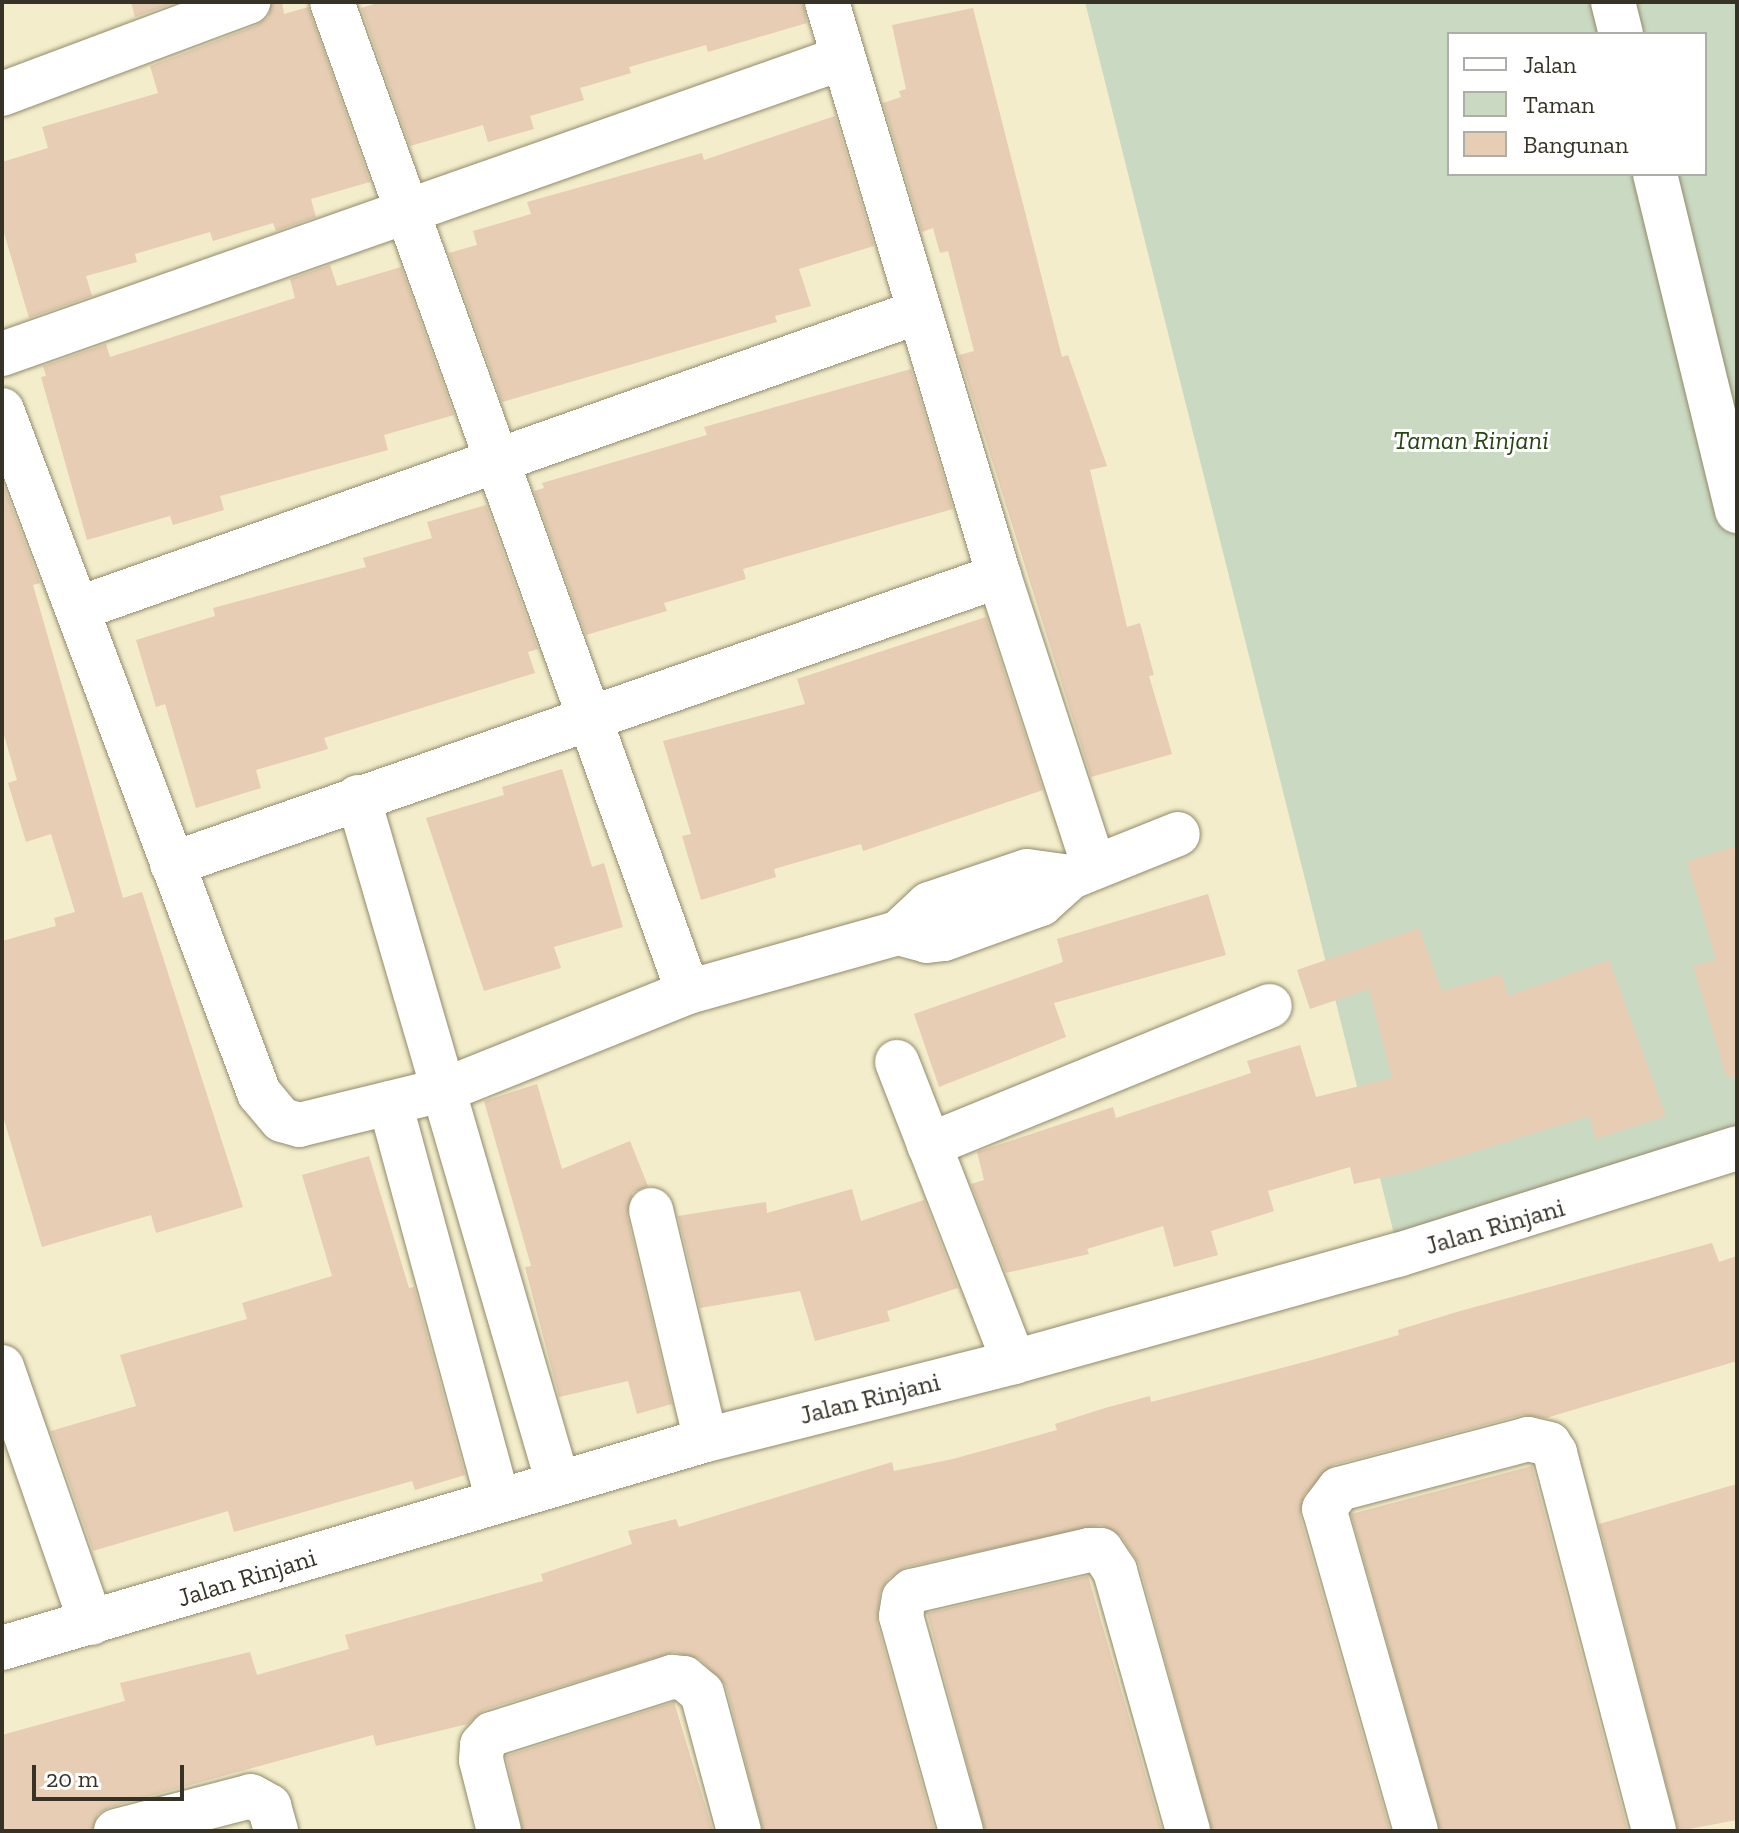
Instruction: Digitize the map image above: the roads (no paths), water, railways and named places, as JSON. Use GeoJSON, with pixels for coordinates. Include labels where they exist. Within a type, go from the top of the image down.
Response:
{"type":"FeatureCollection","features":[{"type":"Feature","properties":{"kind":"street"},"geometry":{"type":"LineString","coordinates":[[2,94],[248,2]]}},
{"type":"Feature","properties":{"kind":"street"},"geometry":{"type":"LineString","coordinates":[[332,2],[688,992]]}},
{"type":"Feature","properties":{"kind":"street"},"geometry":{"type":"LineString","coordinates":[[827,2],[999,576],[1082,871]]}},
{"type":"Feature","properties":{"kind":"street"},"geometry":{"type":"LineString","coordinates":[[1613,2],[1620,32]]}},
{"type":"Feature","properties":{"kind":"street"},"geometry":{"type":"LineString","coordinates":[[2,354],[842,58]]}},
{"type":"Feature","properties":{"kind":"street"},"geometry":{"type":"LineString","coordinates":[[1655,176],[1737,511]]}},
{"type":"Feature","properties":{"kind":"street"},"geometry":{"type":"LineString","coordinates":[[77,609],[918,312]]}},
{"type":"Feature","properties":{"kind":"street"},"geometry":{"type":"LineString","coordinates":[[2,410],[268,1110],[299,1125],[447,1089],[688,992],[898,933],[929,904],[1027,871],[1082,871],[1178,834]]}},
{"type":"Feature","properties":{"kind":"street"},"geometry":{"type":"LineString","coordinates":[[172,864],[587,716],[999,576]]}},
{"type":"Feature","properties":{"kind":"street"},"geometry":{"type":"LineString","coordinates":[[358,797],[447,1089],[558,1483]]}},
{"type":"Feature","properties":{"kind":"street"},"geometry":{"type":"LineString","coordinates":[[929,1145],[1270,1006]]}},
{"type":"Feature","properties":{"kind":"street"},"geometry":{"type":"LineString","coordinates":[[897,1062],[1014,1362]]}},
{"type":"Feature","properties":{"kind":"street"},"geometry":{"type":"LineString","coordinates":[[390,1103],[498,1500]]}},
{"type":"Feature","properties":{"kind":"street","name":"Jalan Rinjani"},"geometry":{"type":"LineString","coordinates":[[2,1648],[706,1440],[1014,1362],[1545,1213],[1737,1148]]}},
{"type":"Feature","properties":{"kind":"street"},"geometry":{"type":"LineString","coordinates":[[651,1210],[706,1440]]}},
{"type":"Feature","properties":{"kind":"street"},"geometry":{"type":"LineString","coordinates":[[2,1367],[91,1623]]}},
{"type":"Feature","properties":{"kind":"street"},"geometry":{"type":"LineString","coordinates":[[1416,1831],[1324,1509],[1339,1489],[1528,1439],[1549,1444],[1555,1453],[1654,1831]]}},
{"type":"Feature","properties":{"kind":"street"},"geometry":{"type":"LineString","coordinates":[[961,1831],[901,1616],[904,1598],[912,1591],[1089,1550],[1101,1550],[1115,1571],[1188,1831]]}},
{"type":"Feature","properties":{"kind":"street"},"geometry":{"type":"LineString","coordinates":[[499,1831],[481,1760],[482,1745],[492,1734],[672,1677],[684,1678],[702,1693],[739,1831]]}},
{"type":"Feature","properties":{"kind":"street"},"geometry":{"type":"LineString","coordinates":[[116,1831],[251,1796],[269,1806],[276,1831]]}},
{"type":"Feature","properties":{"kind":"park label","name":"Taman Rinjani"},"geometry":{"type":"Point","coordinates":[1471,441]}}]}
